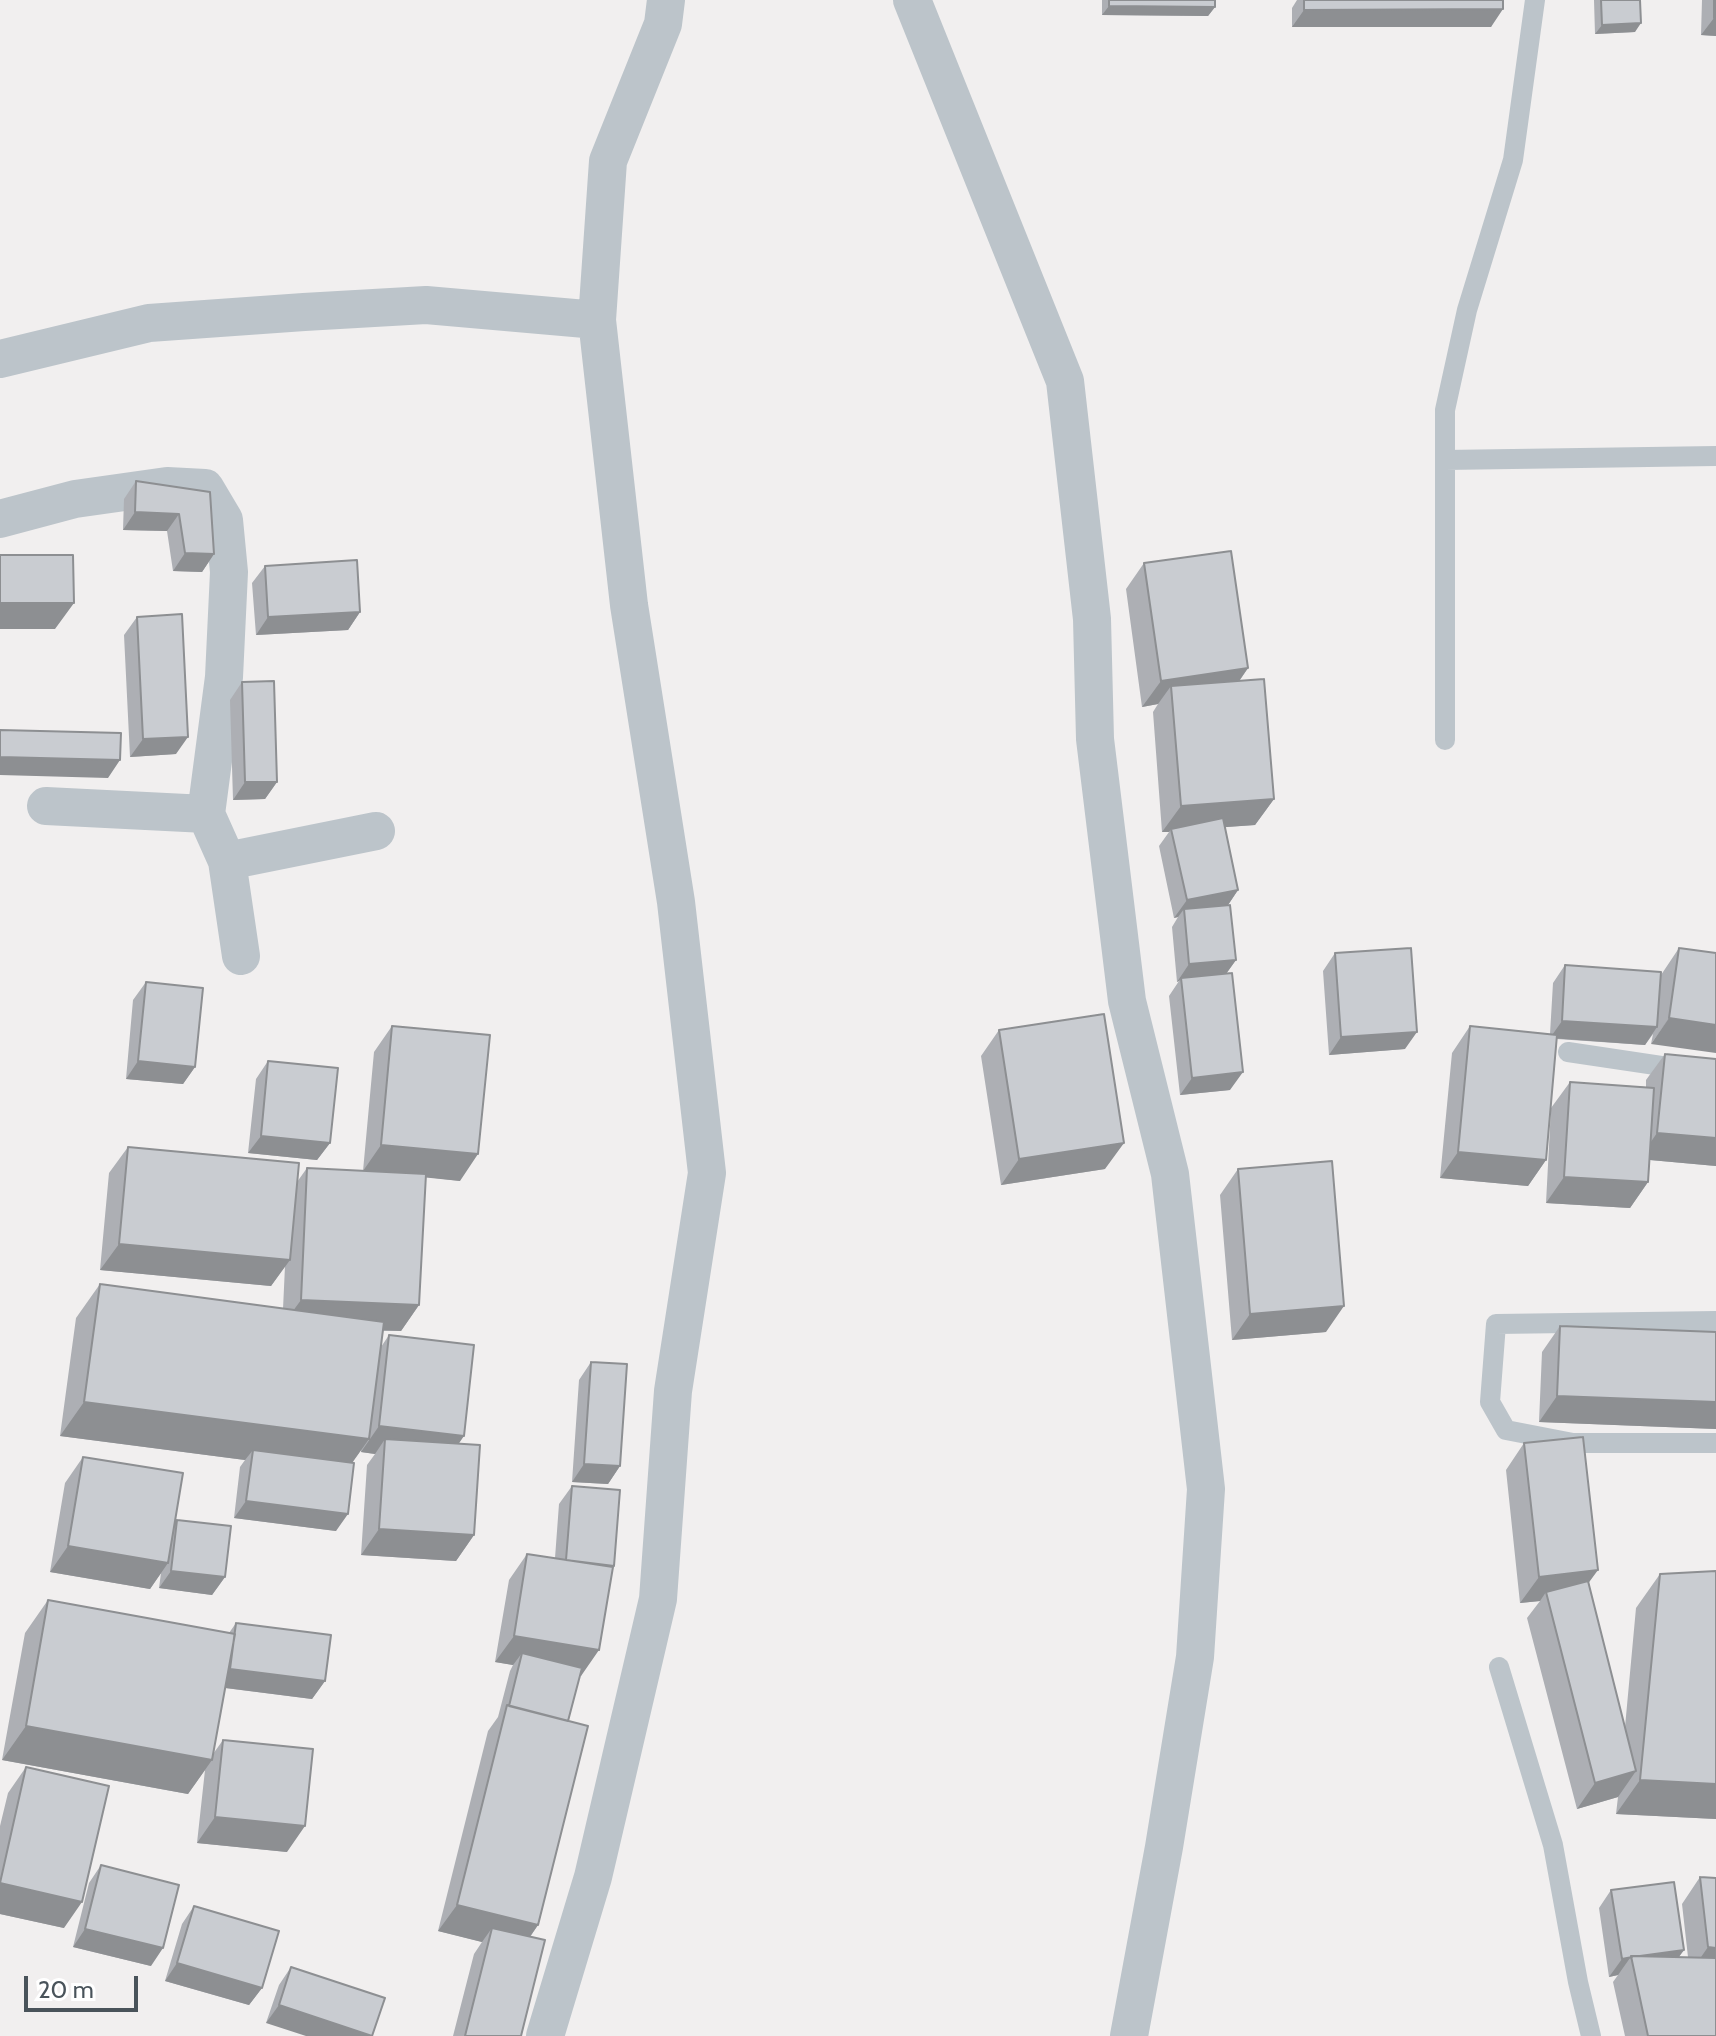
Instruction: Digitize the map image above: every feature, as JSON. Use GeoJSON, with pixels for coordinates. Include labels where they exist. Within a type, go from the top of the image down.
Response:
{"type":"FeatureCollection","features":[{"type":"Feature","properties":{"kind":"street"},"geometry":{"type":"LineString","coordinates":[[545,2036],[593,1877],[658,1599],[673,1391],[707,1173],[676,902],[629,605],[597,320],[608,161],[663,24],[666,0]]}},
{"type":"Feature","properties":{"kind":"street"},"geometry":{"type":"LineString","coordinates":[[912,0],[1065,381],[1092,619],[1095,739],[1127,1001],[1170,1174],[1206,1489],[1195,1657],[1129,2036]]}},
{"type":"Feature","properties":{"kind":"street"},"geometry":{"type":"LineString","coordinates":[[0,359],[149,323],[289,313],[426,305],[597,320]]}},
{"type":"Feature","properties":{"kind":"street"},"geometry":{"type":"LineString","coordinates":[[0,519],[75,499],[167,486],[205,488],[224,520],[229,572],[224,677],[206,814],[227,861],[241,956]]}},
{"type":"Feature","properties":{"kind":"street"},"geometry":{"type":"LineString","coordinates":[[46,806],[206,814]]}},
{"type":"Feature","properties":{"kind":"street"},"geometry":{"type":"LineString","coordinates":[[227,861],[376,831]]}},
{"type":"Feature","properties":{"kind":"lane"},"geometry":{"type":"LineString","coordinates":[[1445,740],[1445,410],[1467,310],[1513,160],[1535,0]]}},
{"type":"Feature","properties":{"kind":"lane"},"geometry":{"type":"LineString","coordinates":[[1445,460],[1716,456]]}},
{"type":"Feature","properties":{"kind":"lane"},"geometry":{"type":"LineString","coordinates":[[1568,1052],[1716,1074]]}},
{"type":"Feature","properties":{"kind":"lane"},"geometry":{"type":"LineString","coordinates":[[1716,1321],[1496,1324],[1490,1402],[1506,1430],[1573,1443],[1716,1443]]}},
{"type":"Feature","properties":{"kind":"lane"},"geometry":{"type":"LineString","coordinates":[[1499,1667],[1553,1845],[1591,2036]]}},
{"type":"Feature","properties":{"kind":"building"},"geometry":{"type":"Polygon","coordinates":[[[1109,0],[1215,0],[1215,7],[1109,6],[1109,0]]]}},
{"type":"Feature","properties":{"kind":"building"},"geometry":{"type":"Polygon","coordinates":[[[1304,0],[1503,0],[1503,9],[1304,10],[1304,0]]]}},
{"type":"Feature","properties":{"kind":"building"},"geometry":{"type":"Polygon","coordinates":[[[1601,0],[1640,0],[1641,23],[1602,25],[1601,0]]]}},
{"type":"Feature","properties":{"kind":"building"},"geometry":{"type":"Polygon","coordinates":[[[136,481],[210,492],[214,554],[185,553],[179,514],[135,512],[136,481]]]}},
{"type":"Feature","properties":{"kind":"building"},"geometry":{"type":"Polygon","coordinates":[[[1231,551],[1248,668],[1161,681],[1144,563],[1231,551]]]}},
{"type":"Feature","properties":{"kind":"building"},"geometry":{"type":"Polygon","coordinates":[[[0,555],[73,555],[74,603],[0,603],[0,555]]]}},
{"type":"Feature","properties":{"kind":"building"},"geometry":{"type":"Polygon","coordinates":[[[357,560],[360,612],[268,617],[265,566],[357,560]]]}},
{"type":"Feature","properties":{"kind":"building"},"geometry":{"type":"Polygon","coordinates":[[[182,614],[188,737],[143,739],[137,617],[182,614]]]}},
{"type":"Feature","properties":{"kind":"building"},"geometry":{"type":"Polygon","coordinates":[[[1264,679],[1274,799],[1181,806],[1171,686],[1264,679]]]}},
{"type":"Feature","properties":{"kind":"building"},"geometry":{"type":"Polygon","coordinates":[[[274,681],[277,782],[245,782],[242,682],[274,681]]]}},
{"type":"Feature","properties":{"kind":"building"},"geometry":{"type":"Polygon","coordinates":[[[0,730],[121,733],[120,760],[0,757],[0,730]]]}},
{"type":"Feature","properties":{"kind":"building"},"geometry":{"type":"Polygon","coordinates":[[[1223,818],[1238,890],[1187,900],[1171,829],[1223,818]]]}},
{"type":"Feature","properties":{"kind":"building"},"geometry":{"type":"Polygon","coordinates":[[[1230,905],[1236,960],[1189,964],[1184,909],[1230,905]]]}},
{"type":"Feature","properties":{"kind":"building"},"geometry":{"type":"Polygon","coordinates":[[[1411,948],[1417,1032],[1341,1037],[1335,953],[1411,948]]]}},
{"type":"Feature","properties":{"kind":"building"},"geometry":{"type":"Polygon","coordinates":[[[1679,948],[1716,953],[1716,1025],[1669,1018],[1679,948]]]}},
{"type":"Feature","properties":{"kind":"building"},"geometry":{"type":"Polygon","coordinates":[[[1565,965],[1661,972],[1657,1027],[1562,1021],[1565,965]]]}},
{"type":"Feature","properties":{"kind":"building"},"geometry":{"type":"Polygon","coordinates":[[[1232,973],[1243,1072],[1192,1078],[1181,978],[1232,973]]]}},
{"type":"Feature","properties":{"kind":"building"},"geometry":{"type":"Polygon","coordinates":[[[146,982],[203,988],[195,1067],[138,1061],[146,982]]]}},
{"type":"Feature","properties":{"kind":"building"},"geometry":{"type":"Polygon","coordinates":[[[1104,1014],[1124,1143],[1019,1159],[999,1030],[1104,1014]]]}},
{"type":"Feature","properties":{"kind":"building"},"geometry":{"type":"Polygon","coordinates":[[[392,1026],[490,1035],[478,1154],[381,1145],[392,1026]]]}},
{"type":"Feature","properties":{"kind":"building"},"geometry":{"type":"Polygon","coordinates":[[[1470,1026],[1557,1035],[1546,1160],[1458,1152],[1470,1026]]]}},
{"type":"Feature","properties":{"kind":"building"},"geometry":{"type":"Polygon","coordinates":[[[1665,1054],[1716,1059],[1716,1138],[1657,1133],[1665,1054]]]}},
{"type":"Feature","properties":{"kind":"building"},"geometry":{"type":"Polygon","coordinates":[[[268,1061],[338,1068],[330,1143],[261,1136],[268,1061]]]}},
{"type":"Feature","properties":{"kind":"building"},"geometry":{"type":"Polygon","coordinates":[[[1570,1082],[1654,1088],[1648,1182],[1564,1177],[1570,1082]]]}},
{"type":"Feature","properties":{"kind":"building"},"geometry":{"type":"Polygon","coordinates":[[[128,1147],[299,1163],[290,1260],[119,1244],[128,1147]]]}},
{"type":"Feature","properties":{"kind":"building"},"geometry":{"type":"Polygon","coordinates":[[[1332,1161],[1344,1306],[1250,1314],[1238,1169],[1332,1161]]]}},
{"type":"Feature","properties":{"kind":"building"},"geometry":{"type":"Polygon","coordinates":[[[307,1168],[426,1174],[419,1305],[301,1300],[307,1168]]]}},
{"type":"Feature","properties":{"kind":"building"},"geometry":{"type":"Polygon","coordinates":[[[100,1284],[384,1322],[369,1439],[84,1402],[100,1284]]]}},
{"type":"Feature","properties":{"kind":"building"},"geometry":{"type":"Polygon","coordinates":[[[1560,1326],[1716,1332],[1716,1402],[1557,1396],[1560,1326]]]}},
{"type":"Feature","properties":{"kind":"building"},"geometry":{"type":"Polygon","coordinates":[[[389,1335],[474,1345],[464,1436],[379,1426],[389,1335]]]}},
{"type":"Feature","properties":{"kind":"building"},"geometry":{"type":"Polygon","coordinates":[[[591,1362],[627,1364],[620,1466],[584,1464],[591,1362]]]}},
{"type":"Feature","properties":{"kind":"building"},"geometry":{"type":"Polygon","coordinates":[[[1583,1437],[1598,1570],[1539,1577],[1524,1443],[1583,1437]]]}},
{"type":"Feature","properties":{"kind":"building"},"geometry":{"type":"Polygon","coordinates":[[[385,1439],[480,1445],[474,1535],[379,1529],[385,1439]]]}},
{"type":"Feature","properties":{"kind":"building"},"geometry":{"type":"Polygon","coordinates":[[[253,1450],[354,1463],[348,1514],[246,1501],[253,1450]]]}},
{"type":"Feature","properties":{"kind":"building"},"geometry":{"type":"Polygon","coordinates":[[[83,1457],[183,1473],[168,1563],[68,1546],[83,1457]]]}},
{"type":"Feature","properties":{"kind":"building"},"geometry":{"type":"Polygon","coordinates":[[[572,1486],[620,1490],[614,1566],[566,1560],[572,1486]]]}},
{"type":"Feature","properties":{"kind":"building"},"geometry":{"type":"Polygon","coordinates":[[[177,1520],[231,1526],[225,1577],[171,1571],[177,1520]]]}},
{"type":"Feature","properties":{"kind":"building"},"geometry":{"type":"Polygon","coordinates":[[[527,1554],[613,1567],[599,1650],[514,1636],[527,1554]]]}},
{"type":"Feature","properties":{"kind":"building"},"geometry":{"type":"Polygon","coordinates":[[[1716,1571],[1716,1784],[1640,1780],[1660,1574],[1716,1571]]]}},
{"type":"Feature","properties":{"kind":"building"},"geometry":{"type":"Polygon","coordinates":[[[1588,1581],[1636,1771],[1595,1783],[1546,1592],[1588,1581]]]}},
{"type":"Feature","properties":{"kind":"building"},"geometry":{"type":"Polygon","coordinates":[[[48,1600],[235,1634],[212,1760],[26,1726],[48,1600]]]}},
{"type":"Feature","properties":{"kind":"building"},"geometry":{"type":"Polygon","coordinates":[[[236,1623],[331,1635],[325,1681],[230,1669],[236,1623]]]}},
{"type":"Feature","properties":{"kind":"building"},"geometry":{"type":"Polygon","coordinates":[[[522,1653],[582,1668],[568,1721],[509,1706],[522,1653]]]}},
{"type":"Feature","properties":{"kind":"building"},"geometry":{"type":"Polygon","coordinates":[[[507,1705],[588,1726],[538,1925],[457,1905],[507,1705]]]}},
{"type":"Feature","properties":{"kind":"building"},"geometry":{"type":"Polygon","coordinates":[[[223,1740],[313,1749],[305,1826],[215,1817],[223,1740]]]}},
{"type":"Feature","properties":{"kind":"building"},"geometry":{"type":"Polygon","coordinates":[[[26,1767],[109,1786],[82,1902],[0,1883],[26,1767]]]}},
{"type":"Feature","properties":{"kind":"building"},"geometry":{"type":"Polygon","coordinates":[[[101,1865],[179,1885],[163,1948],[85,1929],[101,1865]]]}},
{"type":"Feature","properties":{"kind":"building"},"geometry":{"type":"Polygon","coordinates":[[[1700,1877],[1716,1878],[1716,1948],[1708,1947],[1700,1877]]]}},
{"type":"Feature","properties":{"kind":"building"},"geometry":{"type":"Polygon","coordinates":[[[1674,1882],[1684,1950],[1622,1959],[1611,1890],[1674,1882]]]}},
{"type":"Feature","properties":{"kind":"building"},"geometry":{"type":"Polygon","coordinates":[[[194,1906],[279,1931],[262,1988],[177,1963],[194,1906]]]}},
{"type":"Feature","properties":{"kind":"building"},"geometry":{"type":"Polygon","coordinates":[[[492,1928],[545,1940],[521,2036],[465,2036],[492,1928]]]}},
{"type":"Feature","properties":{"kind":"building"},"geometry":{"type":"Polygon","coordinates":[[[1631,1956],[1716,1958],[1716,2036],[1648,2036],[1631,1956]]]}},
{"type":"Feature","properties":{"kind":"building"},"geometry":{"type":"Polygon","coordinates":[[[291,1967],[385,1998],[372,2036],[279,2005],[291,1967]]]}}]}
